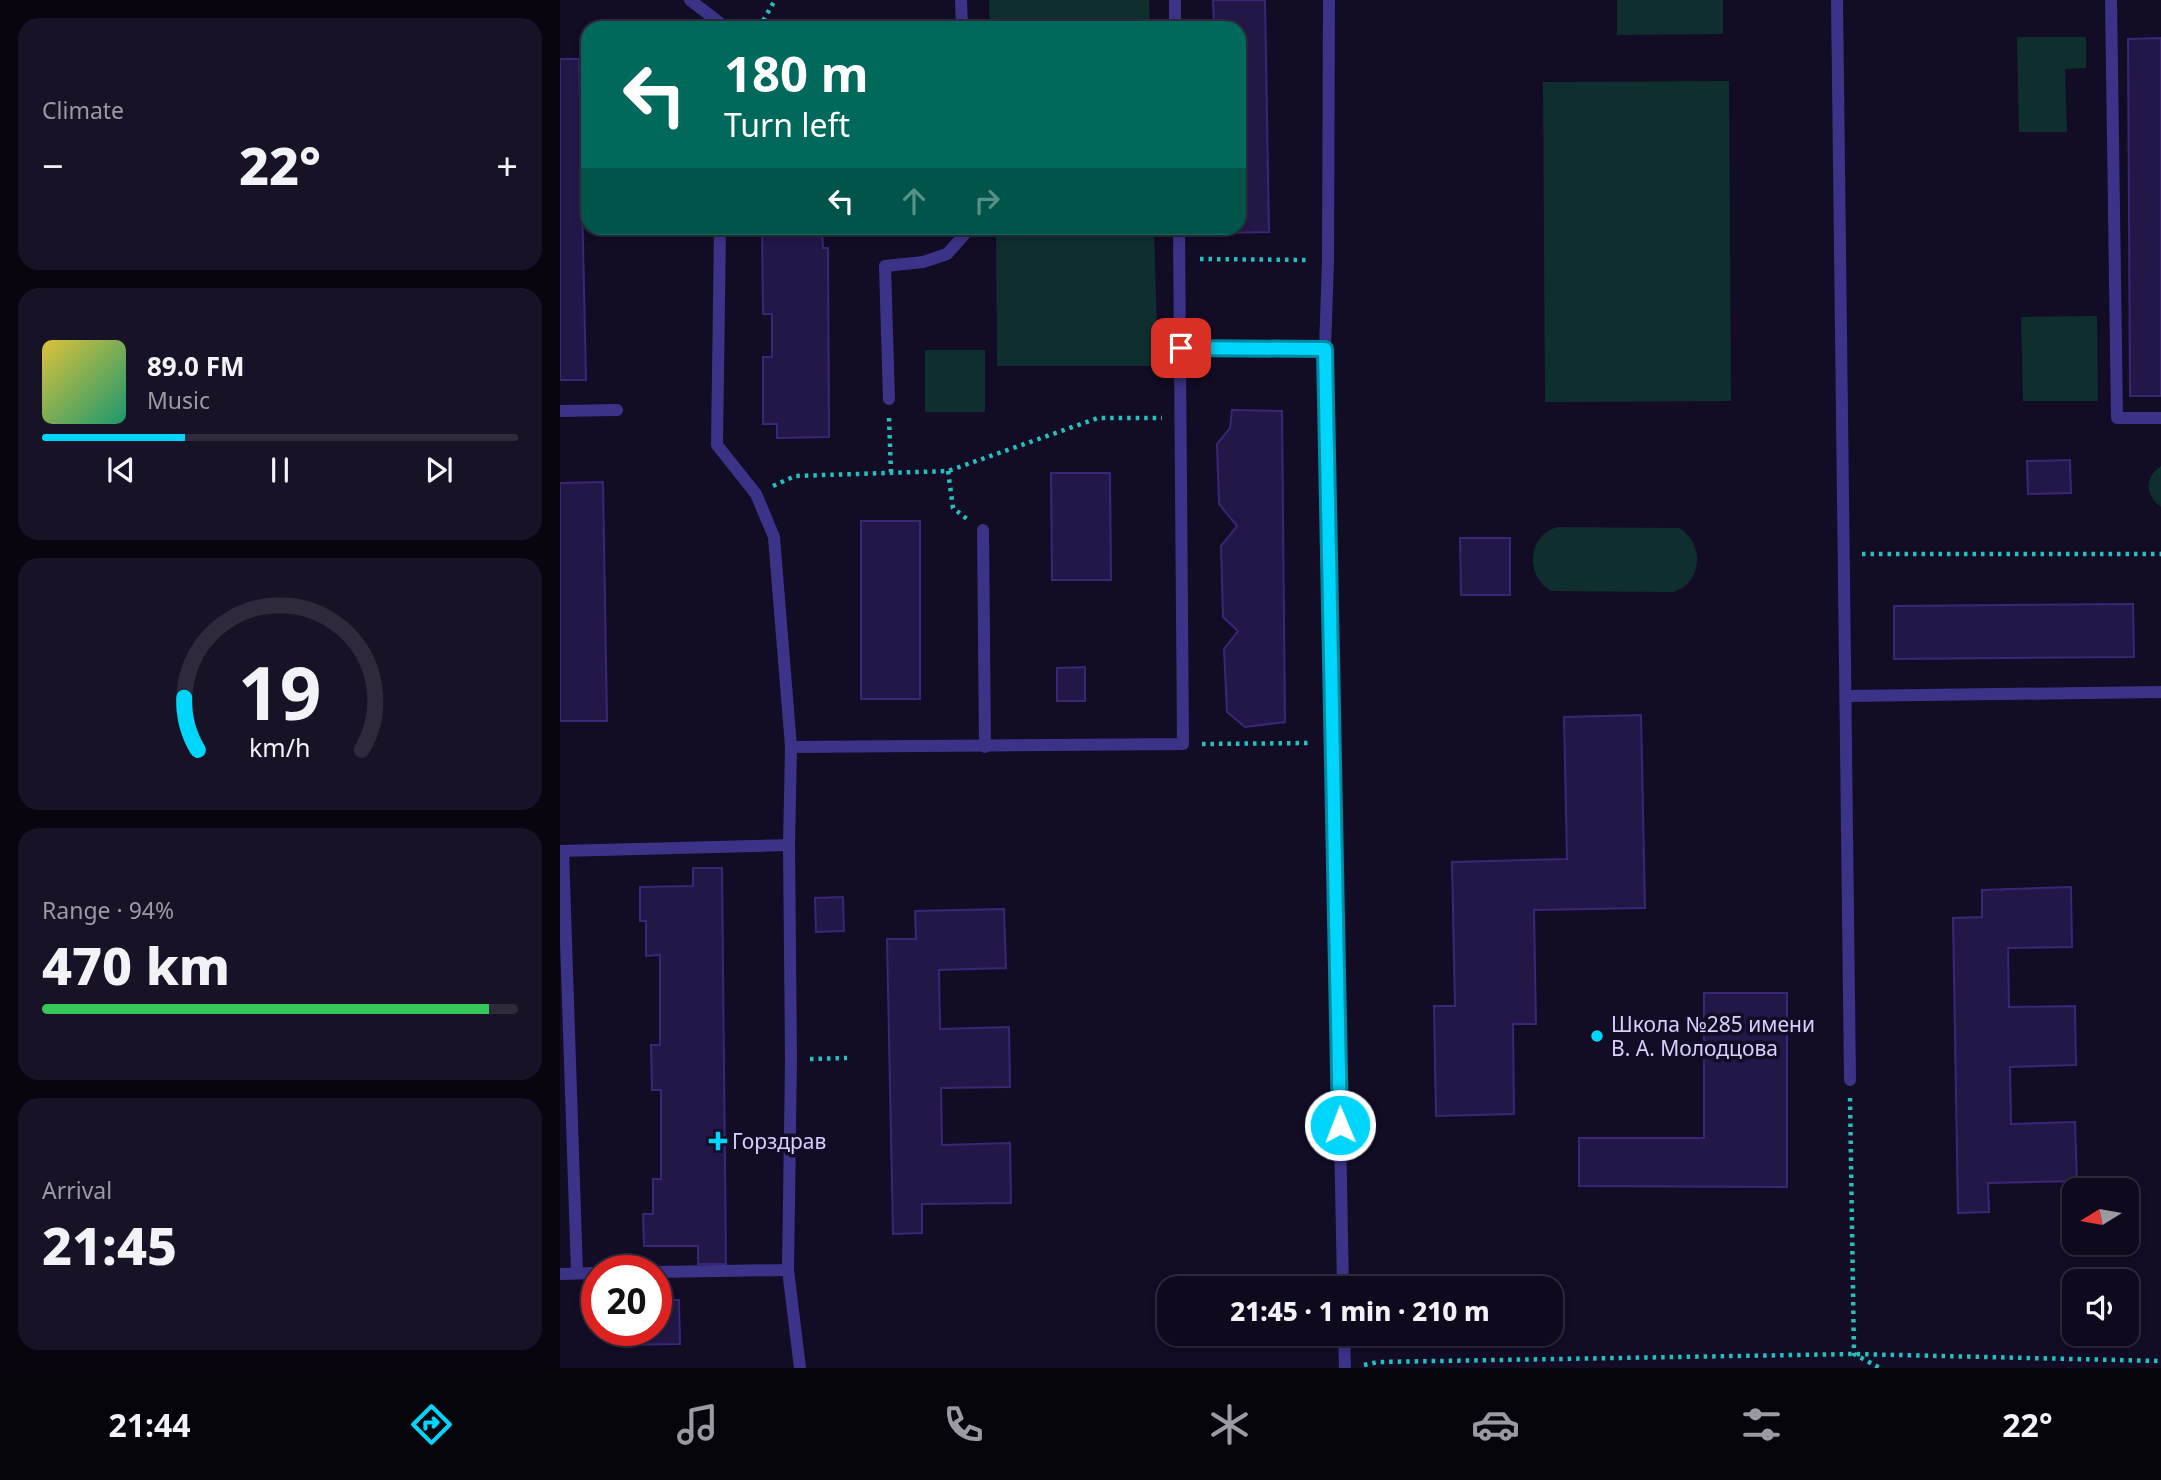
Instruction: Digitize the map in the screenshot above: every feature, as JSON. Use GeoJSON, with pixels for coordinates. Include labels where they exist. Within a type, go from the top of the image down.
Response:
{"type":"FeatureCollection","features":[{"type":"Feature","properties":{"kind":"lane"},"geometry":{"type":"LineString","coordinates":[[690,0],[717,21]]}},
{"type":"Feature","properties":{"kind":"lane"},"geometry":{"type":"LineString","coordinates":[[961,0],[962,21]]}},
{"type":"Feature","properties":{"kind":"lane"},"geometry":{"type":"LineString","coordinates":[[1175,0],[1175,21]]}},
{"type":"Feature","properties":{"kind":"lane"},"geometry":{"type":"LineString","coordinates":[[1329,0],[1325,349],[1343,1276]]}},
{"type":"Feature","properties":{"kind":"lane"},"geometry":{"type":"LineString","coordinates":[[1838,0],[1850,1080]]}},
{"type":"Feature","properties":{"kind":"lane"},"geometry":{"type":"LineString","coordinates":[[2111,0],[2118,418],[2161,418]]}},
{"type":"Feature","properties":{"kind":"lane"},"geometry":{"type":"LineString","coordinates":[[720,235],[717,445],[756,494],[775,537],[792,747],[789,845],[791,1060],[788,1270],[800,1368]]}},
{"type":"Feature","properties":{"kind":"lane"},"geometry":{"type":"LineString","coordinates":[[889,399],[885,266],[923,262],[947,254],[964,235]]}},
{"type":"Feature","properties":{"kind":"lane"},"geometry":{"type":"LineString","coordinates":[[792,747],[1183,744],[1179,235]]}},
{"type":"Feature","properties":{"kind":"lane"},"geometry":{"type":"LineString","coordinates":[[1181,348],[1325,349]]}},
{"type":"Feature","properties":{"kind":"lane"},"geometry":{"type":"LineString","coordinates":[[560,411],[617,410]]}},
{"type":"Feature","properties":{"kind":"lane"},"geometry":{"type":"LineString","coordinates":[[983,530],[985,747]]}},
{"type":"Feature","properties":{"kind":"lane"},"geometry":{"type":"LineString","coordinates":[[1846,696],[2161,692]]}},
{"type":"Feature","properties":{"kind":"lane"},"geometry":{"type":"LineString","coordinates":[[577,1273],[562,851],[789,845]]}},
{"type":"Feature","properties":{"kind":"lane"},"geometry":{"type":"LineString","coordinates":[[672,1272],[788,1270]]}},
{"type":"Feature","properties":{"kind":"lane"},"geometry":{"type":"LineString","coordinates":[[560,1274],[581,1273]]}},
{"type":"Feature","properties":{"kind":"lane"},"geometry":{"type":"LineString","coordinates":[[1344,1346],[1345,1368]]}},
{"type":"Feature","properties":{"kind":"path"},"geometry":{"type":"LineString","coordinates":[[764,21],[775,0]]}},
{"type":"Feature","properties":{"kind":"path"},"geometry":{"type":"LineString","coordinates":[[1180,258],[1328,260]]}},
{"type":"Feature","properties":{"kind":"path"},"geometry":{"type":"LineString","coordinates":[[889,399],[891,473]]}},
{"type":"Feature","properties":{"kind":"path"},"geometry":{"type":"LineString","coordinates":[[756,494],[794,476],[948,471],[1098,418],[1182,418]]}},
{"type":"Feature","properties":{"kind":"path"},"geometry":{"type":"LineString","coordinates":[[948,471],[953,508],[983,530]]}},
{"type":"Feature","properties":{"kind":"path"},"geometry":{"type":"LineString","coordinates":[[1843,554],[2161,554]]}},
{"type":"Feature","properties":{"kind":"path"},"geometry":{"type":"LineString","coordinates":[[1183,744],[1334,743]]}},
{"type":"Feature","properties":{"kind":"path"},"geometry":{"type":"LineString","coordinates":[[791,1060],[847,1058]]}},
{"type":"Feature","properties":{"kind":"path"},"geometry":{"type":"LineString","coordinates":[[1850,1080],[1854,1354]]}},
{"type":"Feature","properties":{"kind":"path"},"geometry":{"type":"LineString","coordinates":[[1854,1354],[1880,1368]]}},
{"type":"Feature","properties":{"kind":"path"},"geometry":{"type":"LineString","coordinates":[[1360,1366],[1378,1362],[1854,1354],[2161,1361]]}},
{"type":"Feature","properties":{"kind":"green space"},"geometry":{"type":"Polygon","coordinates":[[[989,0],[1149,0],[1150,21],[990,21],[989,0]]]}},
{"type":"Feature","properties":{"kind":"green space"},"geometry":{"type":"Polygon","coordinates":[[[1617,0],[1723,0],[1723,34],[1617,35],[1617,0]]]}},
{"type":"Feature","properties":{"kind":"green space"},"geometry":{"type":"Polygon","coordinates":[[[2017,37],[2086,37],[2086,68],[2065,69],[2067,132],[2019,132],[2017,37]]]}},
{"type":"Feature","properties":{"kind":"green space"},"geometry":{"type":"Polygon","coordinates":[[[1729,81],[1731,401],[1545,402],[1543,82],[1729,81]]]}},
{"type":"Feature","properties":{"kind":"green space"},"geometry":{"type":"Polygon","coordinates":[[[996,235],[1154,235],[1158,366],[997,366],[996,235]]]}},
{"type":"Feature","properties":{"kind":"green space"},"geometry":{"type":"Polygon","coordinates":[[[2097,316],[2098,401],[2023,401],[2021,317],[2097,316]]]}},
{"type":"Feature","properties":{"kind":"green space"},"geometry":{"type":"Polygon","coordinates":[[[925,350],[985,350],[985,412],[925,412],[925,350]]]}},
{"type":"Feature","properties":{"kind":"green space"},"geometry":{"type":"Polygon","coordinates":[[[2161,466],[2161,507],[2149,492],[2149,481],[2155,470],[2161,466]]]}},
{"type":"Feature","properties":{"kind":"green space"},"geometry":{"type":"Polygon","coordinates":[[[1557,527],[1679,528],[1693,543],[1697,562],[1695,572],[1683,587],[1673,592],[1551,591],[1537,576],[1533,557],[1540,539],[1557,527]]]}},
{"type":"Feature","properties":{"kind":"building"},"geometry":{"type":"Polygon","coordinates":[[[1213,0],[1265,0],[1269,232],[1246,232],[1246,21],[1214,21],[1213,0]]]}},
{"type":"Feature","properties":{"kind":"building"},"geometry":{"type":"Polygon","coordinates":[[[2161,38],[2161,396],[2130,396],[2128,39],[2161,38]]]}},
{"type":"Feature","properties":{"kind":"building"},"geometry":{"type":"Polygon","coordinates":[[[560,59],[579,59],[586,380],[560,380],[560,59]]]}},
{"type":"Feature","properties":{"kind":"building"},"geometry":{"type":"Polygon","coordinates":[[[762,235],[822,235],[823,248],[828,248],[829,437],[777,438],[777,424],[763,424],[763,357],[772,357],[772,314],[763,314],[762,235]]]}},
{"type":"Feature","properties":{"kind":"building"},"geometry":{"type":"Polygon","coordinates":[[[1232,410],[1282,411],[1285,722],[1245,727],[1227,712],[1224,649],[1238,631],[1223,617],[1221,546],[1237,526],[1219,504],[1217,444],[1230,428],[1232,410]]]}},
{"type":"Feature","properties":{"kind":"building"},"geometry":{"type":"Polygon","coordinates":[[[2070,460],[2071,493],[2028,494],[2027,461],[2070,460]]]}},
{"type":"Feature","properties":{"kind":"building"},"geometry":{"type":"Polygon","coordinates":[[[1051,473],[1110,473],[1111,580],[1052,580],[1051,473]]]}},
{"type":"Feature","properties":{"kind":"building"},"geometry":{"type":"Polygon","coordinates":[[[603,482],[607,721],[560,721],[560,483],[603,482]]]}},
{"type":"Feature","properties":{"kind":"building"},"geometry":{"type":"Polygon","coordinates":[[[861,521],[920,521],[920,699],[861,699],[861,521]]]}},
{"type":"Feature","properties":{"kind":"building"},"geometry":{"type":"Polygon","coordinates":[[[1460,538],[1510,538],[1510,595],[1461,595],[1460,538]]]}},
{"type":"Feature","properties":{"kind":"building"},"geometry":{"type":"Polygon","coordinates":[[[2133,604],[2134,657],[1894,659],[1894,606],[2133,604]]]}},
{"type":"Feature","properties":{"kind":"building"},"geometry":{"type":"Polygon","coordinates":[[[1085,667],[1085,701],[1057,701],[1057,668],[1085,667]]]}},
{"type":"Feature","properties":{"kind":"building"},"geometry":{"type":"Polygon","coordinates":[[[1641,715],[1645,908],[1534,910],[1536,1024],[1513,1024],[1514,1114],[1436,1116],[1434,1006],[1455,1006],[1452,862],[1567,859],[1564,717],[1641,715]]]}},
{"type":"Feature","properties":{"kind":"building"},"geometry":{"type":"Polygon","coordinates":[[[693,868],[722,868],[726,1264],[698,1264],[698,1246],[644,1246],[643,1214],[653,1214],[653,1179],[661,1179],[661,1090],[652,1090],[651,1045],[660,1045],[660,955],[646,956],[646,921],[640,921],[640,887],[693,886],[693,868]]]}},
{"type":"Feature","properties":{"kind":"building"},"geometry":{"type":"Polygon","coordinates":[[[2071,887],[2072,947],[2008,948],[2009,1007],[2075,1006],[2076,1065],[2010,1067],[2011,1124],[2075,1122],[2077,1178],[2062,1178],[2062,1181],[1988,1183],[1989,1212],[1958,1213],[1953,918],[1982,917],[1982,890],[2071,887]]]}},
{"type":"Feature","properties":{"kind":"building"},"geometry":{"type":"Polygon","coordinates":[[[843,897],[844,931],[816,932],[815,898],[843,897]]]}},
{"type":"Feature","properties":{"kind":"building"},"geometry":{"type":"Polygon","coordinates":[[[1004,909],[1006,968],[939,970],[940,1029],[1009,1027],[1010,1087],[941,1088],[942,1145],[1010,1143],[1011,1203],[922,1204],[922,1233],[893,1234],[887,939],[916,939],[915,911],[1004,909]]]}},
{"type":"Feature","properties":{"kind":"building"},"geometry":{"type":"Polygon","coordinates":[[[1704,993],[1787,993],[1787,1187],[1579,1186],[1579,1138],[1704,1138],[1704,993]]]}},
{"type":"Feature","properties":{"kind":"building"},"geometry":{"type":"Polygon","coordinates":[[[672,1300],[679,1300],[680,1344],[672,1344],[672,1300]]]}},
{"type":"Feature","properties":{"kind":"place","name":"Школа №285 имени В. А. Молодцова"},"geometry":{"type":"Point","coordinates":[1597,1036]}},
{"type":"Feature","properties":{"kind":"place","name":"Горздрав"},"geometry":{"type":"Point","coordinates":[718,1141]}},
{"type":"Feature","properties":{"kind":"route"},"geometry":{"type":"LineString","coordinates":[[1181,348],[1325,349],[1340,1125]]}}]}
